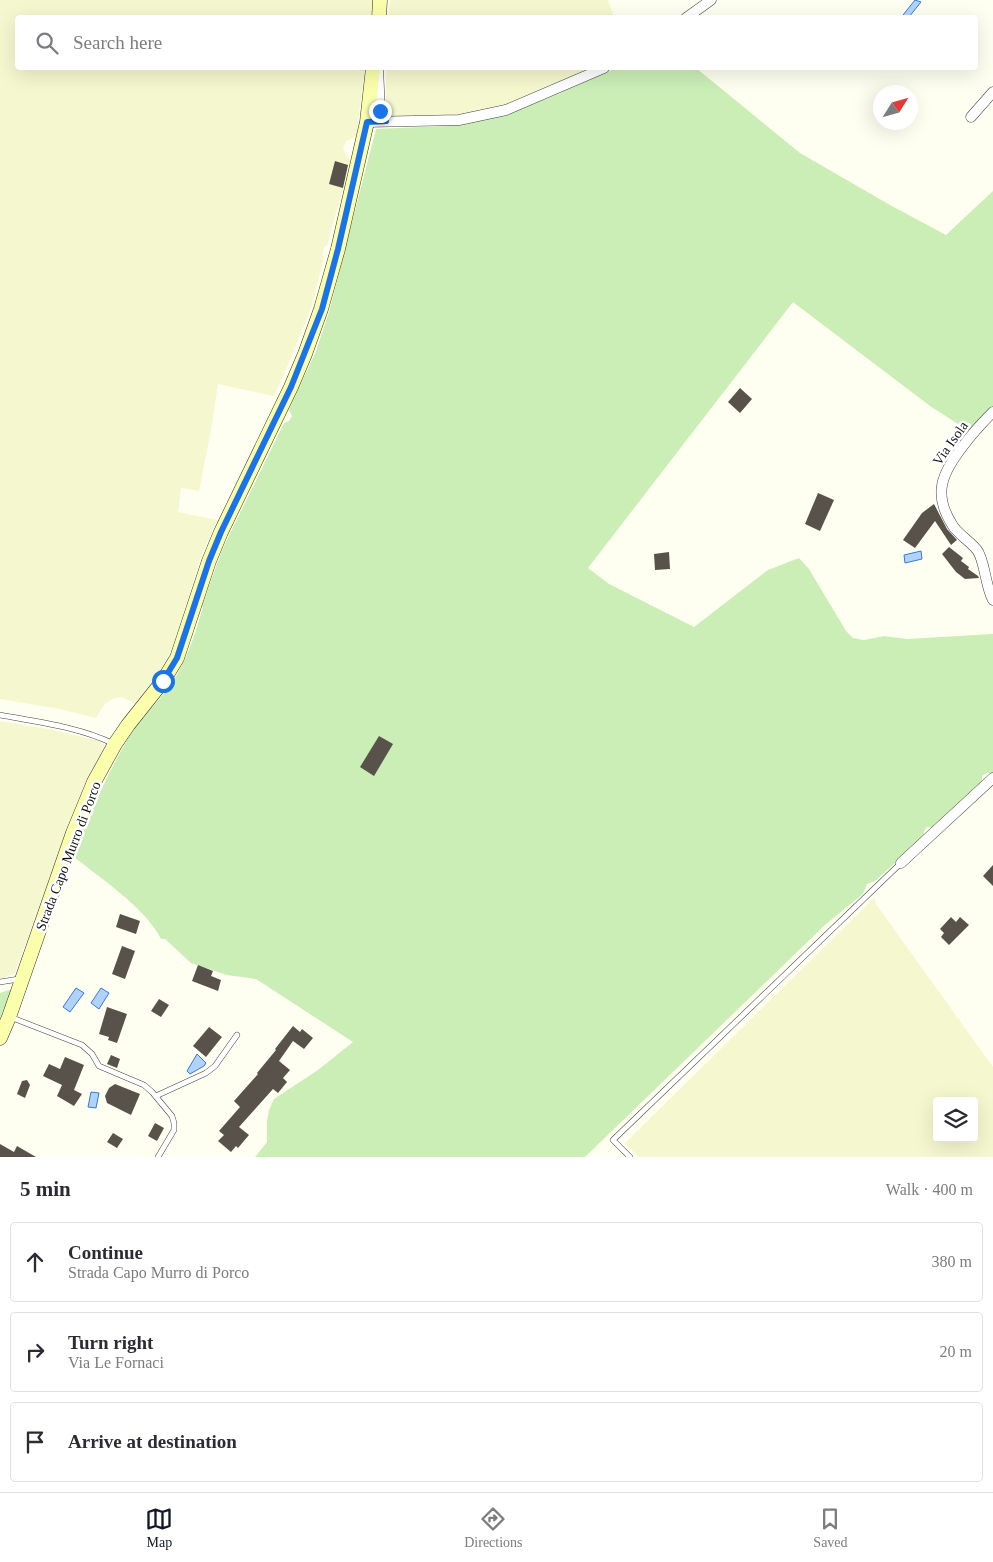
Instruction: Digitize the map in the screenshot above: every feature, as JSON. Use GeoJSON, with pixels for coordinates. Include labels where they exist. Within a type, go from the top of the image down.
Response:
{"type":"FeatureCollection","features":[{"type":"Feature","properties":{"kind":"street"},"geometry":{"type":"LineString","coordinates":[[378,15],[380,0]]}},
{"type":"Feature","properties":{"kind":"street"},"geometry":{"type":"LineString","coordinates":[[690,15],[711,0]]}},
{"type":"Feature","properties":{"kind":"street","name":"Strada Capo Murro di Porco"},"geometry":{"type":"LineString","coordinates":[[0,1038],[73,833],[94,782],[115,744],[163,681],[177,658],[209,561],[221,532],[305,354],[322,309],[338,249],[367,122],[373,70]]}},
{"type":"Feature","properties":{"kind":"street"},"geometry":{"type":"LineString","coordinates":[[378,70],[380,111],[386,121]]}},
{"type":"Feature","properties":{"kind":"street"},"geometry":{"type":"LineString","coordinates":[[367,122],[459,120],[506,110],[599,70]]}},
{"type":"Feature","properties":{"kind":"street"},"geometry":{"type":"LineString","coordinates":[[971,117],[993,92]]}},
{"type":"Feature","properties":{"kind":"street","name":"Via Isola"},"geometry":{"type":"LineString","coordinates":[[993,412],[980,424],[948,466],[942,479],[942,502],[945,512],[961,536],[978,550],[988,591],[993,600]]}},
{"type":"Feature","properties":{"kind":"street"},"geometry":{"type":"LineString","coordinates":[[901,863],[993,778]]}},
{"type":"Feature","properties":{"kind":"lane"},"geometry":{"type":"LineString","coordinates":[[0,715],[56,725],[95,735],[115,744]]}},
{"type":"Feature","properties":{"kind":"lane"},"geometry":{"type":"LineString","coordinates":[[630,1157],[613,1140],[901,863]]}},
{"type":"Feature","properties":{"kind":"lane"},"geometry":{"type":"LineString","coordinates":[[0,982],[22,979]]}},
{"type":"Feature","properties":{"kind":"lane"},"geometry":{"type":"LineString","coordinates":[[9,1017],[82,1045],[92,1054],[99,1066],[144,1085],[156,1096],[172,1116],[174,1123],[174,1130],[158,1157]]}},
{"type":"Feature","properties":{"kind":"lane"},"geometry":{"type":"LineString","coordinates":[[156,1096],[206,1073],[215,1066],[237,1035]]}},
{"type":"Feature","properties":{"kind":"green space"},"geometry":{"type":"Polygon","coordinates":[[[0,0],[374,0],[371,15],[15,15],[15,70],[365,70],[356,137],[346,141],[343,149],[351,161],[349,165],[336,161],[329,184],[343,188],[327,246],[324,247],[322,255],[324,256],[312,306],[288,365],[274,396],[218,384],[199,491],[181,488],[178,512],[217,520],[202,554],[173,646],[161,669],[135,704],[122,697],[112,699],[103,706],[96,718],[59,709],[0,699],[0,0]]]}},
{"type":"Feature","properties":{"kind":"green space"},"geometry":{"type":"Polygon","coordinates":[[[390,0],[608,0],[613,15],[388,15],[390,0]]]}},
{"type":"Feature","properties":{"kind":"green space"},"geometry":{"type":"Polygon","coordinates":[[[386,70],[589,70],[504,106],[445,117],[408,118],[388,116],[386,110],[386,70]]]}},
{"type":"Feature","properties":{"kind":"green space"},"geometry":{"type":"Polygon","coordinates":[[[612,70],[698,70],[800,153],[946,235],[993,191],[993,407],[969,431],[930,406],[793,302],[588,568],[609,584],[694,627],[768,570],[799,558],[809,569],[846,631],[853,638],[864,640],[884,636],[907,639],[993,634],[993,774],[987,773],[982,776],[982,786],[933,828],[927,827],[924,831],[924,837],[875,881],[867,884],[863,894],[826,924],[585,1157],[255,1157],[267,1142],[267,1121],[274,1099],[318,1070],[353,1042],[256,979],[227,975],[191,963],[165,939],[161,939],[154,927],[134,905],[73,856],[104,784],[126,742],[160,699],[182,666],[194,637],[202,606],[222,550],[284,423],[289,421],[292,416],[289,410],[316,351],[329,312],[376,129],[443,126],[498,117],[551,97],[612,70]]]}},
{"type":"Feature","properties":{"kind":"green space"},"geometry":{"type":"Polygon","coordinates":[[[0,721],[54,730],[99,741],[105,745],[67,829],[15,973],[0,979],[0,721]]]}},
{"type":"Feature","properties":{"kind":"green space"},"geometry":{"type":"Polygon","coordinates":[[[874,898],[876,904],[993,1067],[993,1157],[638,1157],[625,1143],[874,898]]]}},
{"type":"Feature","properties":{"kind":"green space"},"geometry":{"type":"Polygon","coordinates":[[[12,989],[0,1018],[0,993],[12,989]]]}},
{"type":"Feature","properties":{"kind":"water"},"geometry":{"type":"Polygon","coordinates":[[[915,0],[921,2],[911,15],[903,15],[915,0]]]}},
{"type":"Feature","properties":{"kind":"water"},"geometry":{"type":"Polygon","coordinates":[[[921,551],[922,559],[905,563],[904,555],[921,551]]]}},
{"type":"Feature","properties":{"kind":"water"},"geometry":{"type":"Polygon","coordinates":[[[76,988],[84,993],[70,1012],[63,1007],[76,988]]]}},
{"type":"Feature","properties":{"kind":"water"},"geometry":{"type":"Polygon","coordinates":[[[101,988],[109,993],[99,1009],[91,1003],[101,988]]]}},
{"type":"Feature","properties":{"kind":"water"},"geometry":{"type":"Polygon","coordinates":[[[197,1054],[206,1063],[190,1074],[187,1071],[197,1054]]]}},
{"type":"Feature","properties":{"kind":"water"},"geometry":{"type":"Polygon","coordinates":[[[91,1092],[99,1093],[96,1108],[88,1107],[91,1092]]]}},
{"type":"Feature","properties":{"kind":"building"},"geometry":{"type":"Polygon","coordinates":[[[335,161],[348,165],[343,188],[329,184],[335,161]]]}},
{"type":"Feature","properties":{"kind":"building"},"geometry":{"type":"Polygon","coordinates":[[[740,388],[752,399],[740,413],[728,402],[740,388]]]}},
{"type":"Feature","properties":{"kind":"building"},"geometry":{"type":"Polygon","coordinates":[[[818,493],[834,500],[820,531],[805,524],[818,493]]]}},
{"type":"Feature","properties":{"kind":"building"},"geometry":{"type":"Polygon","coordinates":[[[934,504],[947,529],[957,540],[951,545],[935,521],[915,548],[903,540],[922,513],[934,504]]]}},
{"type":"Feature","properties":{"kind":"building"},"geometry":{"type":"Polygon","coordinates":[[[949,547],[963,558],[961,561],[979,578],[965,579],[956,572],[942,554],[949,547]]]}},
{"type":"Feature","properties":{"kind":"building"},"geometry":{"type":"Polygon","coordinates":[[[669,552],[670,569],[655,570],[654,554],[669,552]]]}},
{"type":"Feature","properties":{"kind":"building"},"geometry":{"type":"Polygon","coordinates":[[[379,736],[393,744],[374,776],[360,767],[379,736]]]}},
{"type":"Feature","properties":{"kind":"building"},"geometry":{"type":"Polygon","coordinates":[[[993,865],[993,886],[983,876],[993,865]]]}},
{"type":"Feature","properties":{"kind":"building"},"geometry":{"type":"Polygon","coordinates":[[[120,914],[140,921],[136,934],[116,927],[120,914]]]}},
{"type":"Feature","properties":{"kind":"building"},"geometry":{"type":"Polygon","coordinates":[[[951,917],[956,922],[960,917],[969,925],[949,945],[941,937],[944,933],[940,929],[951,917]]]}},
{"type":"Feature","properties":{"kind":"building"},"geometry":{"type":"Polygon","coordinates":[[[122,946],[135,951],[125,979],[112,974],[122,946]]]}},
{"type":"Feature","properties":{"kind":"building"},"geometry":{"type":"Polygon","coordinates":[[[198,965],[213,971],[211,976],[221,980],[218,991],[192,981],[198,965]]]}},
{"type":"Feature","properties":{"kind":"building"},"geometry":{"type":"Polygon","coordinates":[[[159,999],[169,1005],[161,1017],[151,1011],[159,999]]]}},
{"type":"Feature","properties":{"kind":"building"},"geometry":{"type":"Polygon","coordinates":[[[107,1007],[127,1014],[117,1043],[108,1040],[109,1037],[99,1034],[107,1007]]]}},
{"type":"Feature","properties":{"kind":"building"},"geometry":{"type":"Polygon","coordinates":[[[293,1026],[300,1032],[302,1029],[313,1038],[304,1049],[293,1041],[279,1061],[290,1070],[283,1078],[287,1082],[278,1093],[273,1089],[239,1127],[249,1135],[238,1148],[236,1146],[231,1152],[218,1141],[224,1135],[219,1131],[240,1107],[234,1101],[258,1074],[293,1026]]]}},
{"type":"Feature","properties":{"kind":"building"},"geometry":{"type":"Polygon","coordinates":[[[209,1027],[222,1037],[206,1057],[193,1046],[209,1027]]]}},
{"type":"Feature","properties":{"kind":"building"},"geometry":{"type":"Polygon","coordinates":[[[111,1055],[120,1059],[117,1068],[107,1064],[111,1055]]]}},
{"type":"Feature","properties":{"kind":"building"},"geometry":{"type":"Polygon","coordinates":[[[65,1057],[84,1065],[74,1090],[82,1094],[74,1106],[57,1096],[62,1085],[43,1076],[49,1064],[60,1069],[65,1057]]]}},
{"type":"Feature","properties":{"kind":"building"},"geometry":{"type":"Polygon","coordinates":[[[27,1080],[30,1085],[25,1098],[17,1094],[22,1081],[27,1080]]]}},
{"type":"Feature","properties":{"kind":"building"},"geometry":{"type":"Polygon","coordinates":[[[115,1084],[140,1094],[131,1115],[107,1103],[105,1096],[109,1088],[115,1084]]]}},
{"type":"Feature","properties":{"kind":"building"},"geometry":{"type":"Polygon","coordinates":[[[155,1123],[164,1128],[157,1141],[148,1136],[155,1123]]]}},
{"type":"Feature","properties":{"kind":"building"},"geometry":{"type":"Polygon","coordinates":[[[113,1133],[123,1139],[117,1148],[107,1142],[113,1133]]]}},
{"type":"Feature","properties":{"kind":"building"},"geometry":{"type":"Polygon","coordinates":[[[0,1144],[14,1152],[17,1146],[36,1157],[0,1157],[0,1144]]]}},
{"type":"Feature","properties":{"kind":"route"},"geometry":{"type":"LineString","coordinates":[[163,681],[177,658],[194,603],[221,532],[305,354],[322,309],[338,249],[367,122],[386,121],[380,111]]}}]}
